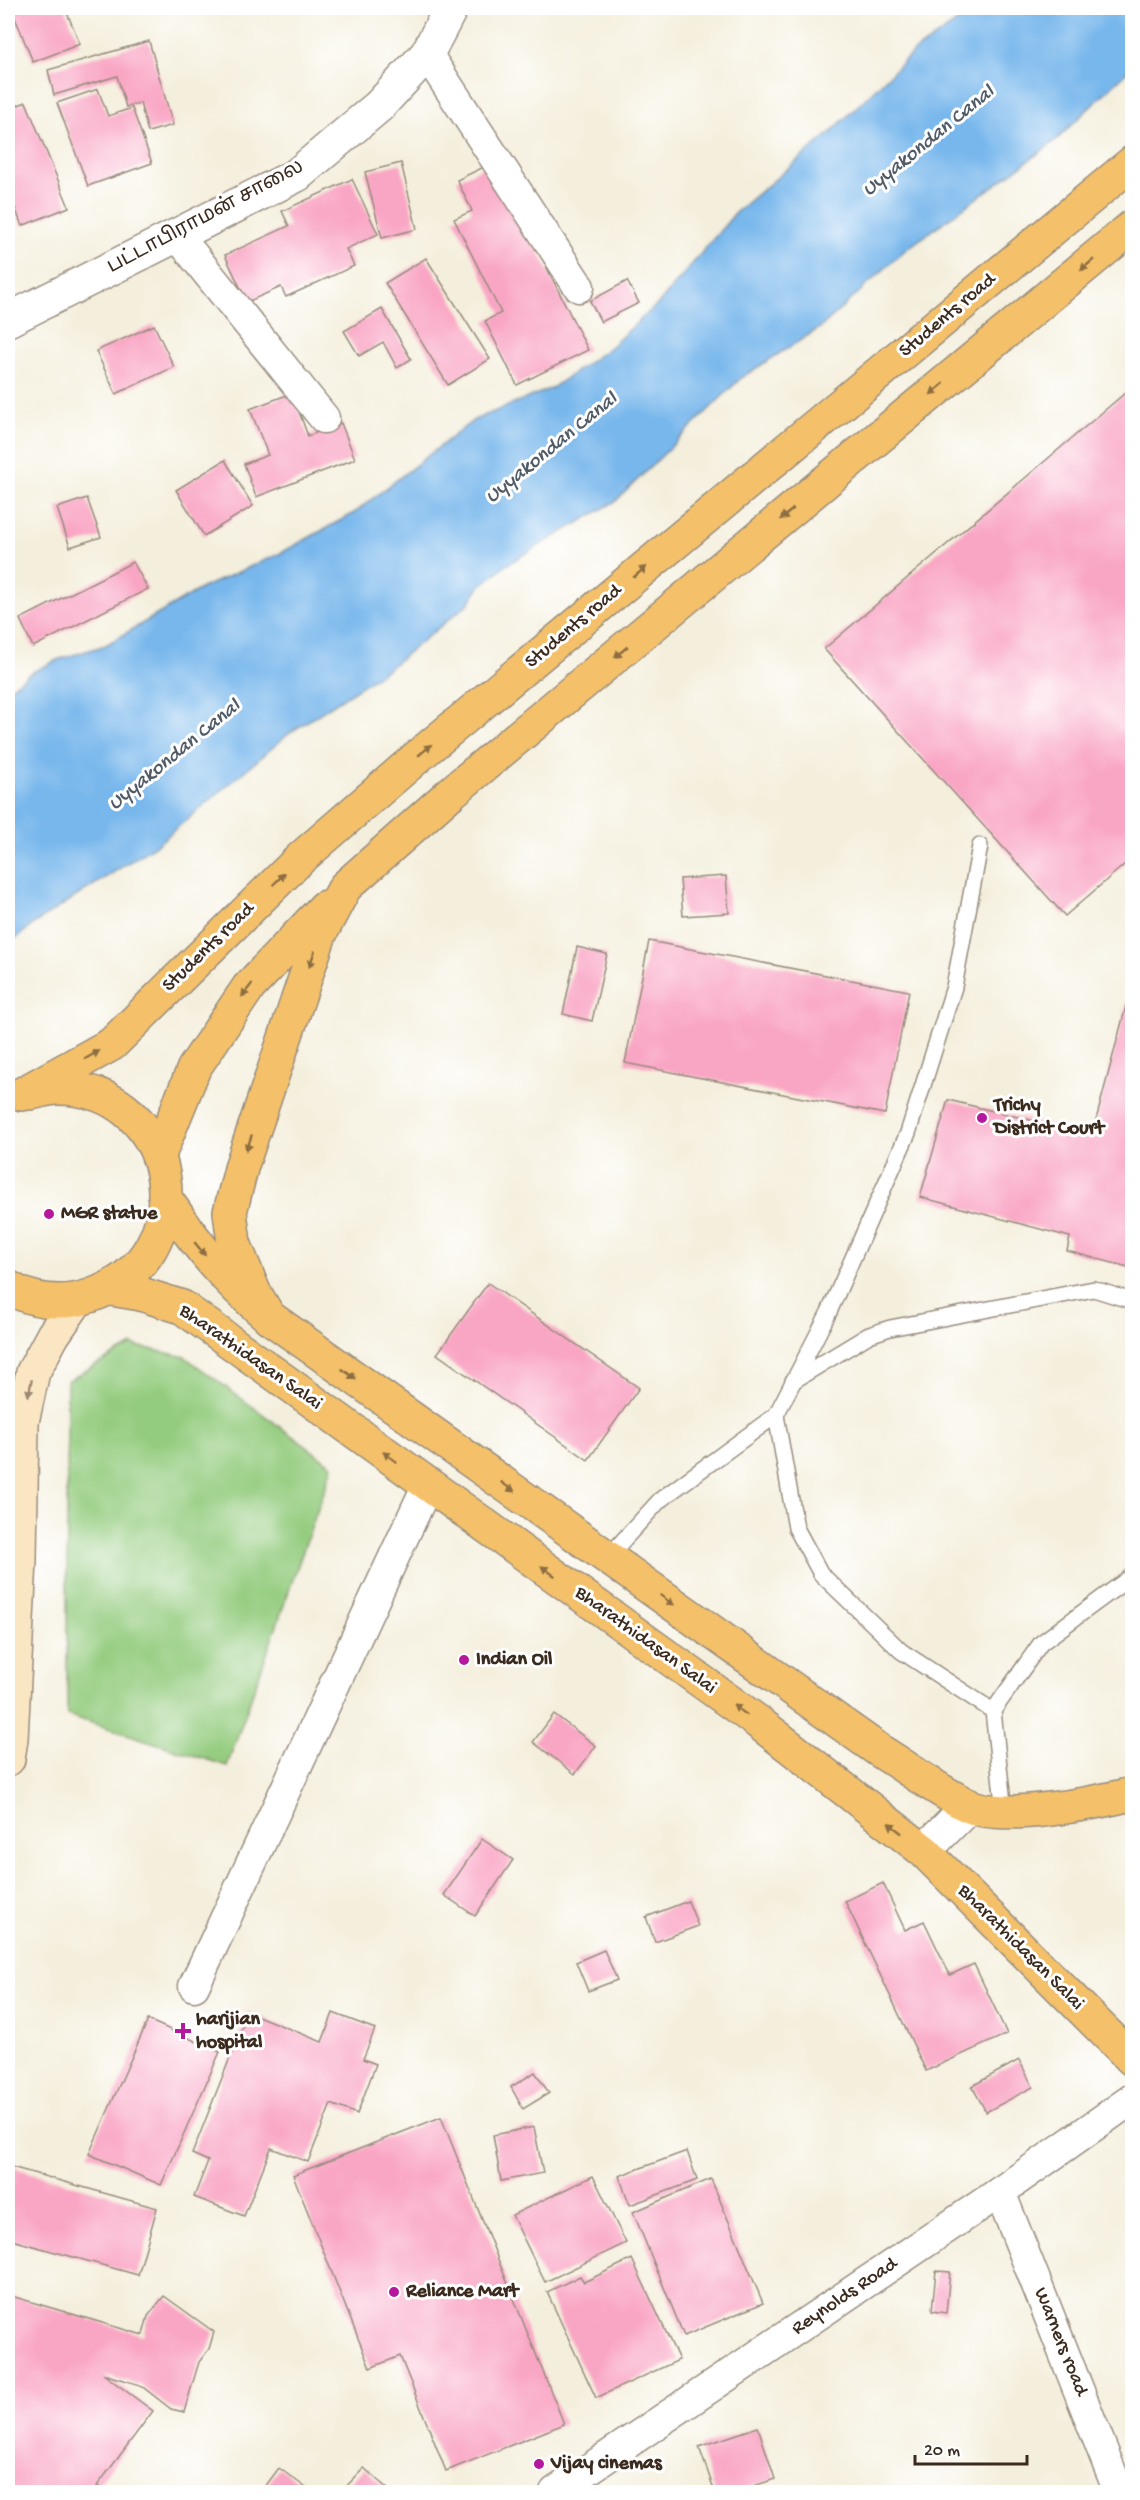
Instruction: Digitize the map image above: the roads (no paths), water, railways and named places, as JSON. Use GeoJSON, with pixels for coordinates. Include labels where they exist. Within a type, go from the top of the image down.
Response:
{"type":"FeatureCollection","features":[{"type":"Feature","properties":{"kind":"main road","name":"Students road"},"geometry":{"type":"LineString","coordinates":[[15,1099],[112,1044],[302,858],[422,753],[1132,163]]}},
{"type":"Feature","properties":{"kind":"main road"},"geometry":{"type":"LineString","coordinates":[[159,1155],[194,1068],[248,988],[345,887],[452,792],[1132,227]]}},
{"type":"Feature","properties":{"kind":"main road"},"geometry":{"type":"LineString","coordinates":[[269,1317],[254,1292],[234,1243],[230,1212],[242,1165],[320,934],[345,887]]}},
{"type":"Feature","properties":{"kind":"main road"},"geometry":{"type":"LineString","coordinates":[[8,1287],[18,1294],[47,1301],[77,1300],[111,1289],[140,1266],[159,1236],[166,1201],[159,1155],[148,1134],[124,1109],[92,1093],[57,1088],[15,1099]]}},
{"type":"Feature","properties":{"kind":"main road"},"geometry":{"type":"LineString","coordinates":[[166,1201],[198,1248],[232,1286],[269,1317],[880,1751],[969,1806],[1004,1812],[1092,1803],[1132,1794]]}},
{"type":"Feature","properties":{"kind":"main road","name":"Bharathidasan Salai"},"geometry":{"type":"LineString","coordinates":[[111,1289],[141,1294],[182,1307],[758,1722],[924,1851],[1132,2060]]}},
{"type":"Feature","properties":{"kind":"main road"},"geometry":{"type":"LineString","coordinates":[[8,1759],[20,1572],[22,1422],[33,1372],[52,1335],[77,1300]]}},
{"type":"Feature","properties":{"kind":"street","name":"பட்டாபிராமன் சாலை"},"geometry":{"type":"LineString","coordinates":[[8,320],[297,175],[379,106],[427,54],[451,8]]}},
{"type":"Feature","properties":{"kind":"street"},"geometry":{"type":"LineString","coordinates":[[427,54],[579,287]]}},
{"type":"Feature","properties":{"kind":"street"},"geometry":{"type":"LineString","coordinates":[[177,235],[324,418]]}},
{"type":"Feature","properties":{"kind":"street"},"geometry":{"type":"LineString","coordinates":[[194,1986],[428,1484]]}},
{"type":"Feature","properties":{"kind":"street"},"geometry":{"type":"LineString","coordinates":[[924,1851],[969,1806]]}},
{"type":"Feature","properties":{"kind":"street","name":"Reynolds Road"},"geometry":{"type":"LineString","coordinates":[[555,2493],[1000,2192],[1132,2098]]}},
{"type":"Feature","properties":{"kind":"street","name":"Warners road"},"geometry":{"type":"LineString","coordinates":[[1000,2192],[1119,2493]]}},
{"type":"Feature","properties":{"kind":"lane"},"geometry":{"type":"LineString","coordinates":[[608,1558],[660,1500],[776,1414],[829,1312],[908,1133],[954,987],[980,846]]}},
{"type":"Feature","properties":{"kind":"lane"},"geometry":{"type":"LineString","coordinates":[[793,1381],[869,1335],[890,1328],[1094,1289],[1132,1301]]}},
{"type":"Feature","properties":{"kind":"lane"},"geometry":{"type":"LineString","coordinates":[[776,1414],[796,1528],[821,1574],[901,1651],[993,1711]]}},
{"type":"Feature","properties":{"kind":"lane"},"geometry":{"type":"LineString","coordinates":[[1004,1812],[993,1711],[1041,1643],[1132,1576]]}},
{"type":"Feature","properties":{"kind":"water","name":"Uyyakondan Canal"},"geometry":{"type":"Polygon","coordinates":[[[977,8],[1132,8],[1132,67],[1054,142],[904,251],[820,328],[742,377],[616,501],[506,565],[478,588],[469,603],[389,668],[291,732],[159,843],[35,923],[8,945],[8,690],[29,674],[57,660],[106,645],[202,588],[279,554],[354,513],[474,420],[552,388],[609,348],[660,302],[736,212],[829,134],[912,53],[977,8]]]}},
{"type":"Feature","properties":{"kind":"place","name":"Trichy District Court"},"geometry":{"type":"Point","coordinates":[982,1118]}},
{"type":"Feature","properties":{"kind":"place","name":"MGR statue"},"geometry":{"type":"Point","coordinates":[49,1214]}},
{"type":"Feature","properties":{"kind":"place","name":"Indian Oil"},"geometry":{"type":"Point","coordinates":[464,1660]}},
{"type":"Feature","properties":{"kind":"place","name":"harijian hospital"},"geometry":{"type":"Point","coordinates":[183,2031]}},
{"type":"Feature","properties":{"kind":"place","name":"Reliance Mart"},"geometry":{"type":"Point","coordinates":[394,2292]}},
{"type":"Feature","properties":{"kind":"place","name":"Vijay cinemas"},"geometry":{"type":"Point","coordinates":[539,2464]}}]}
